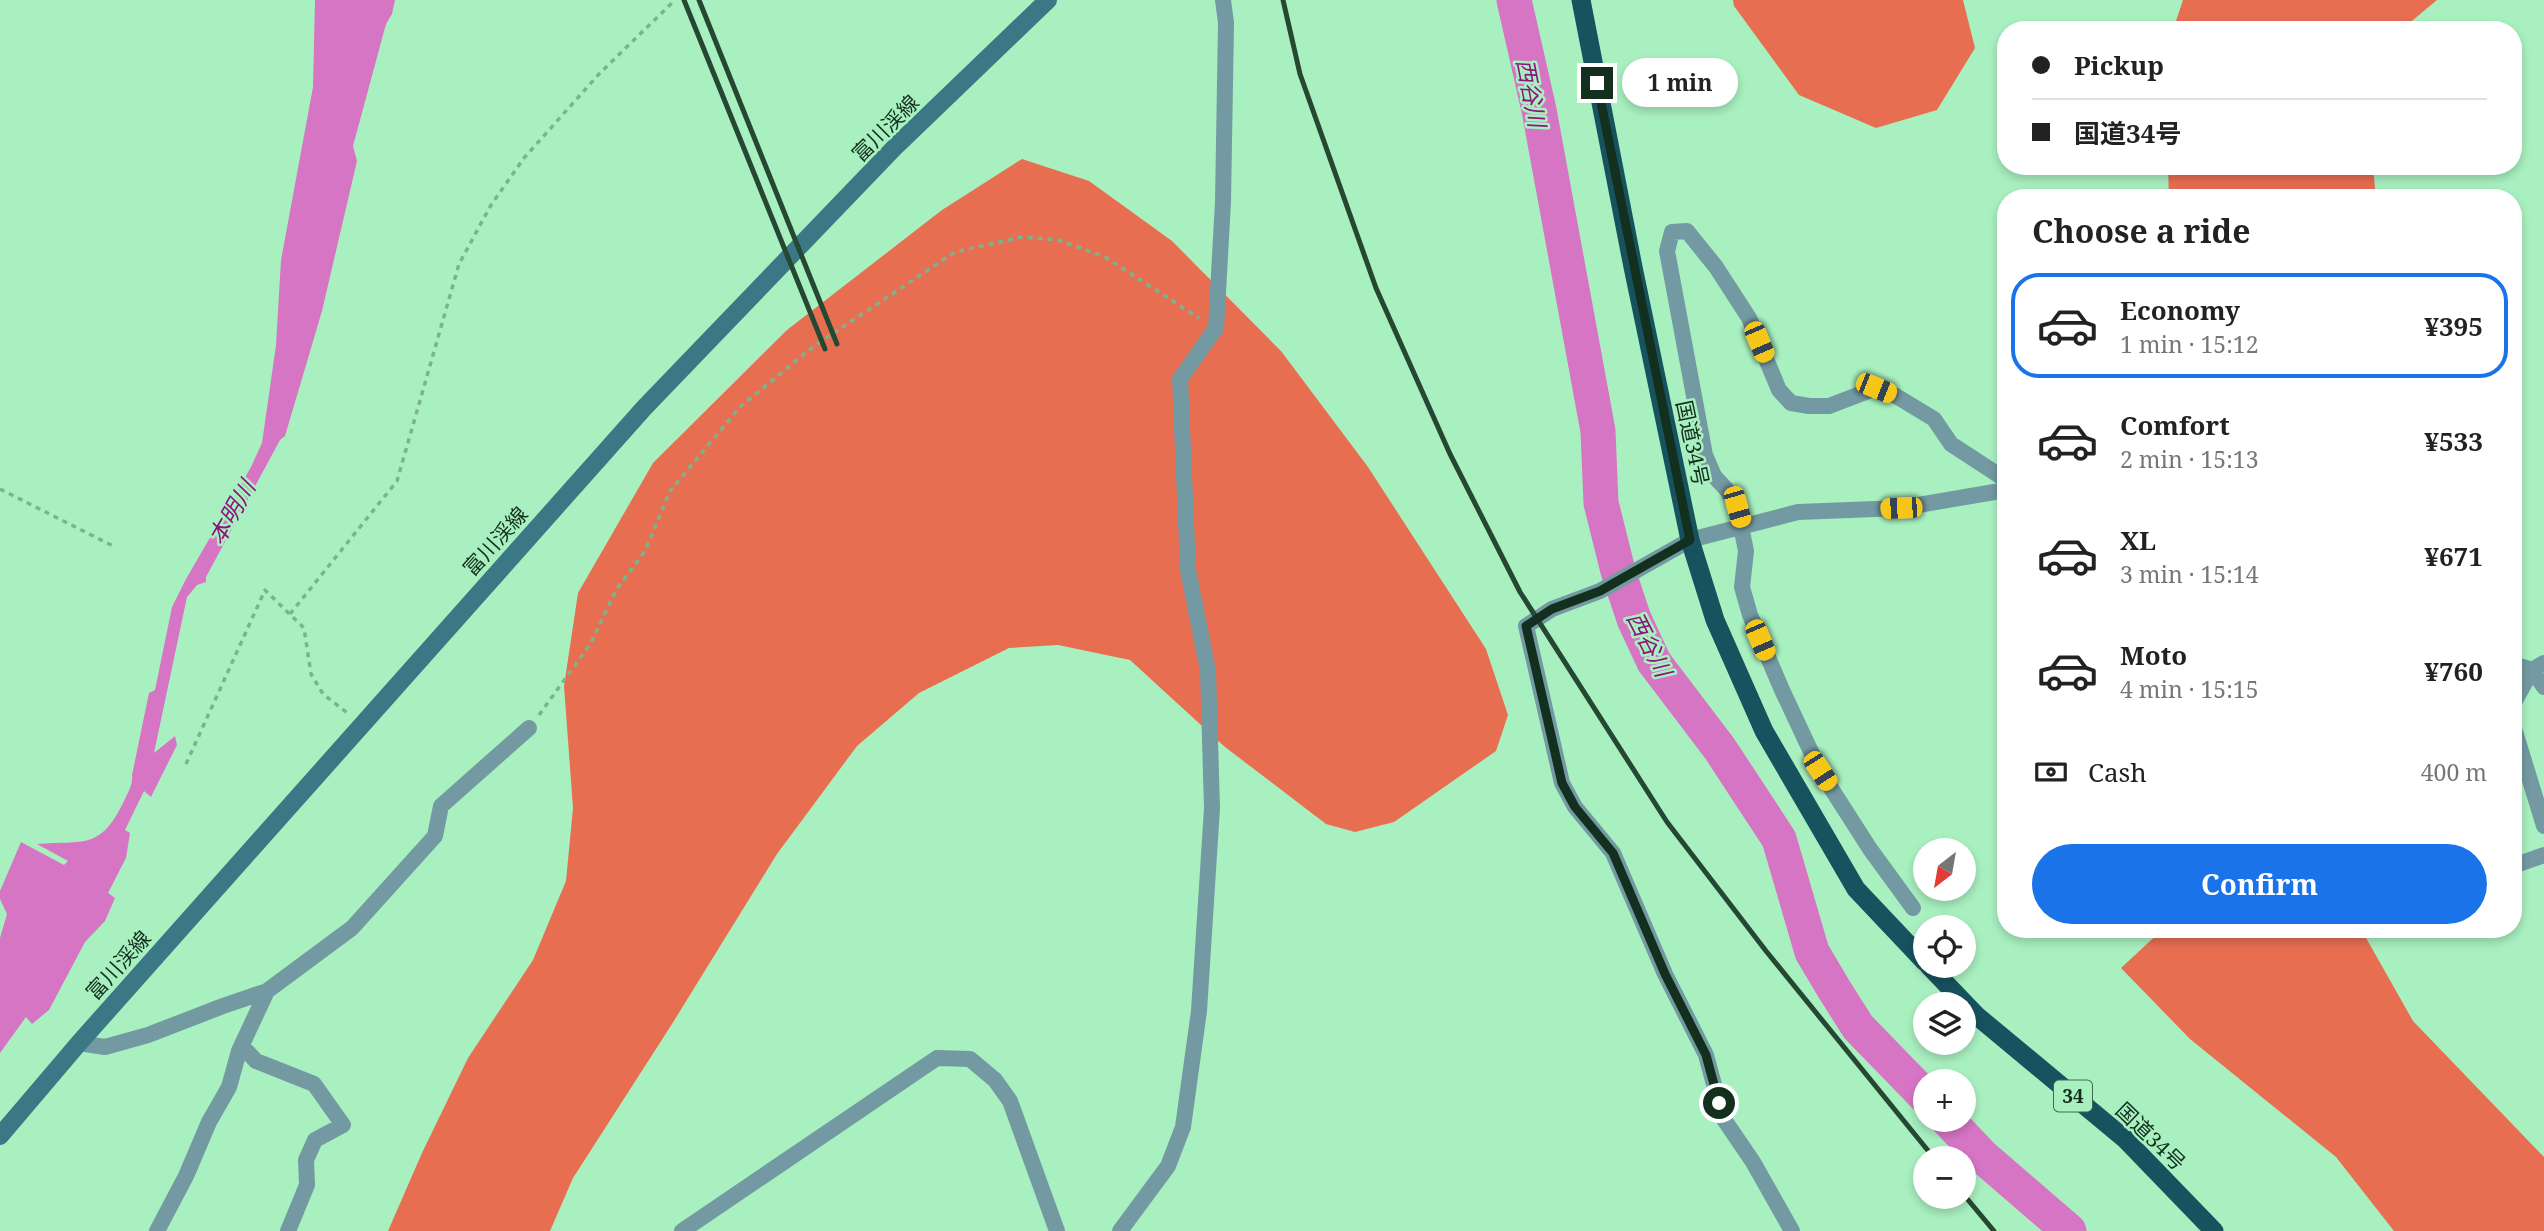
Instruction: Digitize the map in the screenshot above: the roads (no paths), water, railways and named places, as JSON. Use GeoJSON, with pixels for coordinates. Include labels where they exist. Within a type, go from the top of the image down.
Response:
{"type":"FeatureCollection","features":[{"type":"Feature","properties":{"kind":"highway","name":"国道34号"},"geometry":{"type":"LineString","coordinates":[[1581,0],[1690,540],[1715,620],[1764,731],[1856,889],[1913,949]]}},
{"type":"Feature","properties":{"kind":"highway","name":"国道34号"},"geometry":{"type":"LineString","coordinates":[[1941,978],[1977,1016],[2125,1139],[2214,1231]]}},
{"type":"Feature","properties":{"kind":"main road","name":"富川渓線"},"geometry":{"type":"LineString","coordinates":[[0,1136],[79,1042],[644,408],[894,148],[1048,0]]}},
{"type":"Feature","properties":{"kind":"street"},"geometry":{"type":"LineString","coordinates":[[1121,1231],[1168,1166],[1183,1127],[1199,1011],[1212,821],[1209,698],[1208,671],[1188,570],[1180,379],[1216,328],[1223,202],[1226,23],[1223,0]]}},
{"type":"Feature","properties":{"kind":"street"},"geometry":{"type":"LineString","coordinates":[[1913,908],[1870,849],[1820,771],[1749,615],[1742,587],[1746,551],[1743,526],[1737,507],[1714,476],[1705,455],[1667,251],[1672,232],[1686,231],[1717,267],[1749,318],[1779,390],[1791,403],[1829,406],[1876,388],[1896,396],[1934,419],[1951,444],[1997,474]]}},
{"type":"Feature","properties":{"kind":"street"},"geometry":{"type":"LineString","coordinates":[[1792,1231],[1753,1162],[1723,1118],[1706,1055],[1665,974],[1613,853],[1575,807],[1562,783],[1526,626],[1568,601],[1600,591],[1690,540],[1798,512],[1901,508],[1997,492]]}},
{"type":"Feature","properties":{"kind":"street"},"geometry":{"type":"LineString","coordinates":[[2538,667],[2544,687]]}},
{"type":"Feature","properties":{"kind":"street"},"geometry":{"type":"LineString","coordinates":[[2522,691],[2538,667]]}},
{"type":"Feature","properties":{"kind":"street"},"geometry":{"type":"LineString","coordinates":[[79,1042],[105,1047],[148,1035],[267,991],[352,928],[435,836],[441,806],[529,728]]}},
{"type":"Feature","properties":{"kind":"street"},"geometry":{"type":"LineString","coordinates":[[2522,753],[2543,818]]}},
{"type":"Feature","properties":{"kind":"street"},"geometry":{"type":"LineString","coordinates":[[2522,863],[2544,855]]}},
{"type":"Feature","properties":{"kind":"street"},"geometry":{"type":"LineString","coordinates":[[158,1231],[209,1122],[229,1087],[242,1046],[267,991]]}},
{"type":"Feature","properties":{"kind":"street"},"geometry":{"type":"LineString","coordinates":[[242,1046],[256,1061],[314,1084],[342,1125],[315,1140],[306,1160],[307,1185],[288,1231]]}},
{"type":"Feature","properties":{"kind":"street"},"geometry":{"type":"LineString","coordinates":[[682,1231],[937,1058],[970,1059],[995,1080],[1010,1101],[1057,1231]]}},
{"type":"Feature","properties":{"kind":"water","name":"本明川"},"geometry":{"type":"Polygon","coordinates":[[[315,0],[395,0],[353,146],[357,161],[322,311],[285,436],[280,440],[206,577],[206,582],[197,585],[187,597],[154,753],[175,736],[177,745],[151,797],[144,791],[125,830],[130,833],[126,858],[108,893],[115,898],[105,921],[85,942],[49,1010],[32,1024],[26,1017],[0,1053],[0,938],[7,914],[0,899],[0,891],[21,842],[64,865],[68,861],[37,844],[89,840],[98,836],[115,817],[131,785],[149,693],[155,690],[172,607],[262,443],[276,345],[281,260],[313,87],[315,0]]]}},
{"type":"Feature","properties":{"kind":"waterway","name":"西谷川"},"geometry":{"type":"LineString","coordinates":[[1514,0],[1539,110],[1598,431],[1601,503],[1618,571],[1634,619],[1654,662],[1720,749],[1779,839],[1812,952],[1834,989],[1858,1027],[1913,1084]]}},
{"type":"Feature","properties":{"kind":"waterway","name":"西谷川"},"geometry":{"type":"LineString","coordinates":[[1959,1132],[1982,1156],[2069,1231]]}},
{"type":"Feature","properties":{"kind":"railway"},"geometry":{"type":"LineString","coordinates":[[684,0],[825,349]]}},
{"type":"Feature","properties":{"kind":"railway"},"geometry":{"type":"LineString","coordinates":[[699,0],[837,344]]}},
{"type":"Feature","properties":{"kind":"railway"},"geometry":{"type":"LineString","coordinates":[[1283,0],[1300,74],[1376,288],[1450,454],[1520,592],[1667,822],[1766,951],[1924,1146]]}},
{"type":"Feature","properties":{"kind":"railway"},"geometry":{"type":"LineString","coordinates":[[1976,1209],[1994,1231]]}}]}
